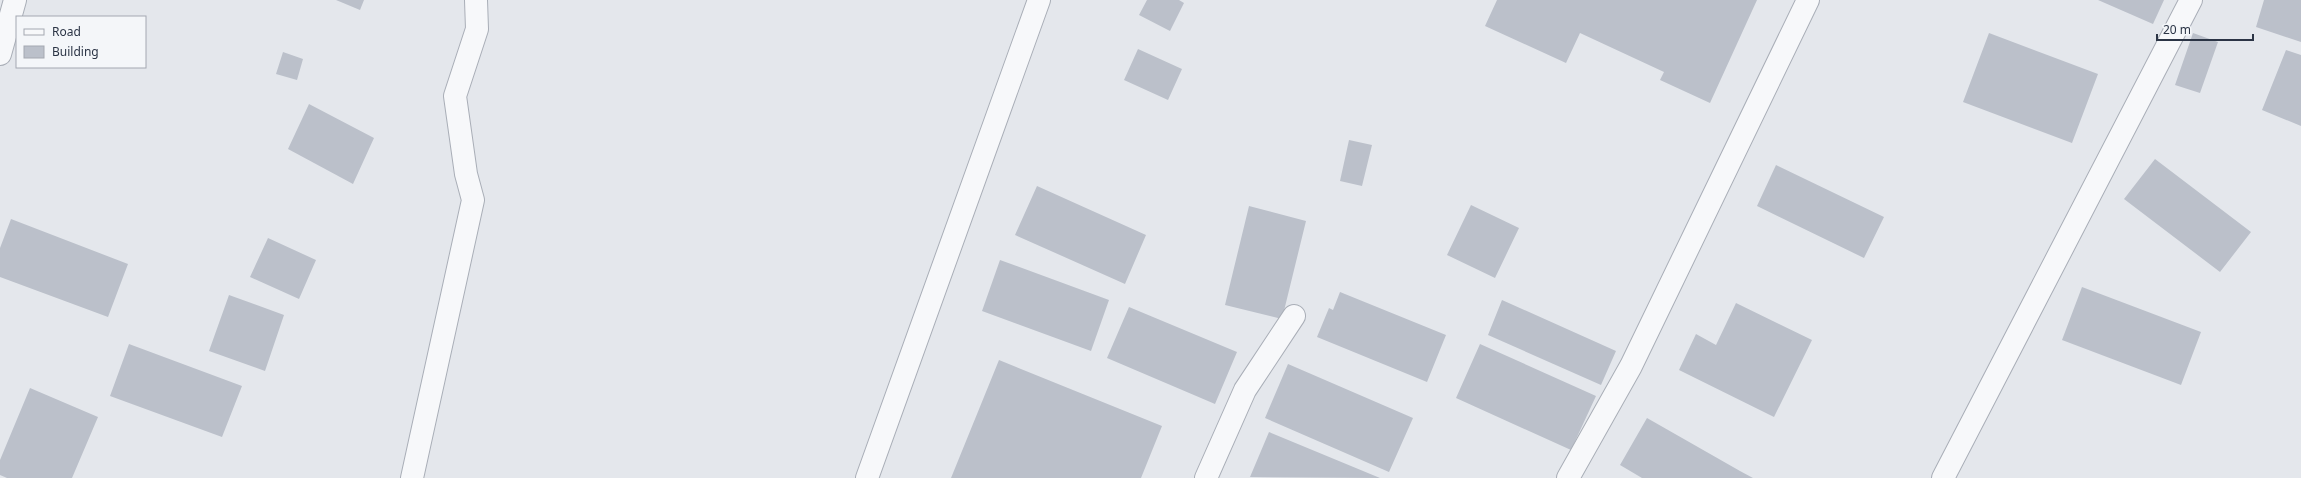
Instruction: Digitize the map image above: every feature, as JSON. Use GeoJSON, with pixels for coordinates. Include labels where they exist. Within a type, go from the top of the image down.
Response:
{"type":"FeatureCollection","features":[{"type":"Feature","properties":{"kind":"street"},"geometry":{"type":"LineString","coordinates":[[0,54],[15,0]]}},
{"type":"Feature","properties":{"kind":"street"},"geometry":{"type":"LineString","coordinates":[[412,478],[473,200],[466,174],[455,96],[477,28],[476,0]]}},
{"type":"Feature","properties":{"kind":"street"},"geometry":{"type":"LineString","coordinates":[[867,478],[1039,0]]}},
{"type":"Feature","properties":{"kind":"street"},"geometry":{"type":"LineString","coordinates":[[1568,478],[1631,366],[1808,0]]}},
{"type":"Feature","properties":{"kind":"street"},"geometry":{"type":"LineString","coordinates":[[1943,478],[2191,0]]}},
{"type":"Feature","properties":{"kind":"street"},"geometry":{"type":"LineString","coordinates":[[1206,478],[1245,390],[1294,316]]}},
{"type":"Feature","properties":{"kind":"building"},"geometry":{"type":"Polygon","coordinates":[[[336,0],[364,0],[360,10],[336,0]]]}},
{"type":"Feature","properties":{"kind":"building"},"geometry":{"type":"Polygon","coordinates":[[[1147,0],[1179,0],[1184,3],[1170,31],[1139,15],[1147,0]]]}},
{"type":"Feature","properties":{"kind":"building"},"geometry":{"type":"Polygon","coordinates":[[[1497,0],[1757,0],[1710,103],[1660,80],[1664,72],[1580,33],[1566,63],[1485,26],[1497,0]]]}},
{"type":"Feature","properties":{"kind":"building"},"geometry":{"type":"Polygon","coordinates":[[[2098,0],[2164,0],[2153,24],[2098,0]]]}},
{"type":"Feature","properties":{"kind":"building"},"geometry":{"type":"Polygon","coordinates":[[[2264,0],[2301,0],[2301,42],[2256,27],[2264,0]]]}},
{"type":"Feature","properties":{"kind":"building"},"geometry":{"type":"Polygon","coordinates":[[[1989,33],[2098,74],[2072,143],[1963,102],[1989,33]]]}},
{"type":"Feature","properties":{"kind":"building"},"geometry":{"type":"Polygon","coordinates":[[[2193,33],[2218,42],[2200,93],[2175,85],[2193,33]]]}},
{"type":"Feature","properties":{"kind":"building"},"geometry":{"type":"Polygon","coordinates":[[[1138,49],[1182,69],[1168,100],[1124,80],[1138,49]]]}},
{"type":"Feature","properties":{"kind":"building"},"geometry":{"type":"Polygon","coordinates":[[[2286,50],[2301,55],[2301,126],[2262,110],[2286,50]]]}},
{"type":"Feature","properties":{"kind":"building"},"geometry":{"type":"Polygon","coordinates":[[[283,52],[303,59],[297,80],[276,74],[283,52]]]}},
{"type":"Feature","properties":{"kind":"building"},"geometry":{"type":"Polygon","coordinates":[[[309,104],[374,138],[353,184],[288,149],[309,104]]]}},
{"type":"Feature","properties":{"kind":"building"},"geometry":{"type":"Polygon","coordinates":[[[1349,140],[1372,145],[1362,186],[1340,181],[1349,140]]]}},
{"type":"Feature","properties":{"kind":"building"},"geometry":{"type":"Polygon","coordinates":[[[2155,159],[2251,232],[2220,272],[2124,199],[2155,159]]]}},
{"type":"Feature","properties":{"kind":"building"},"geometry":{"type":"Polygon","coordinates":[[[1776,165],[1884,217],[1864,258],[1757,206],[1776,165]]]}},
{"type":"Feature","properties":{"kind":"building"},"geometry":{"type":"Polygon","coordinates":[[[1037,186],[1146,235],[1125,284],[1015,235],[1037,186]]]}},
{"type":"Feature","properties":{"kind":"building"},"geometry":{"type":"Polygon","coordinates":[[[1471,205],[1519,228],[1495,278],[1447,255],[1471,205]]]}},
{"type":"Feature","properties":{"kind":"building"},"geometry":{"type":"Polygon","coordinates":[[[1249,206],[1306,221],[1282,319],[1225,305],[1249,206]]]}},
{"type":"Feature","properties":{"kind":"building"},"geometry":{"type":"Polygon","coordinates":[[[11,219],[128,264],[108,317],[0,277],[0,248],[11,219]]]}},
{"type":"Feature","properties":{"kind":"building"},"geometry":{"type":"Polygon","coordinates":[[[268,238],[316,260],[299,299],[250,277],[268,238]]]}},
{"type":"Feature","properties":{"kind":"building"},"geometry":{"type":"Polygon","coordinates":[[[1000,260],[1109,300],[1091,351],[982,311],[1000,260]]]}},
{"type":"Feature","properties":{"kind":"building"},"geometry":{"type":"Polygon","coordinates":[[[2082,287],[2201,332],[2181,385],[2062,340],[2082,287]]]}},
{"type":"Feature","properties":{"kind":"building"},"geometry":{"type":"Polygon","coordinates":[[[1340,292],[1446,335],[1427,382],[1317,337],[1329,308],[1333,310],[1340,292]]]}},
{"type":"Feature","properties":{"kind":"building"},"geometry":{"type":"Polygon","coordinates":[[[229,295],[284,315],[265,371],[209,351],[229,295]]]}},
{"type":"Feature","properties":{"kind":"building"},"geometry":{"type":"Polygon","coordinates":[[[1502,300],[1616,351],[1601,385],[1488,335],[1502,300]]]}},
{"type":"Feature","properties":{"kind":"building"},"geometry":{"type":"Polygon","coordinates":[[[1736,303],[1812,340],[1774,417],[1679,370],[1696,334],[1716,345],[1736,303]]]}},
{"type":"Feature","properties":{"kind":"building"},"geometry":{"type":"Polygon","coordinates":[[[1129,307],[1237,352],[1215,404],[1107,358],[1129,307]]]}},
{"type":"Feature","properties":{"kind":"building"},"geometry":{"type":"Polygon","coordinates":[[[129,344],[242,386],[222,437],[110,396],[129,344]]]}},
{"type":"Feature","properties":{"kind":"building"},"geometry":{"type":"Polygon","coordinates":[[[1480,344],[1596,396],[1571,450],[1456,398],[1480,344]]]}},
{"type":"Feature","properties":{"kind":"building"},"geometry":{"type":"Polygon","coordinates":[[[999,360],[1162,426],[1141,478],[951,478],[999,360]]]}},
{"type":"Feature","properties":{"kind":"building"},"geometry":{"type":"Polygon","coordinates":[[[1288,364],[1413,418],[1389,472],[1265,418],[1288,364]]]}},
{"type":"Feature","properties":{"kind":"building"},"geometry":{"type":"Polygon","coordinates":[[[30,388],[98,417],[72,478],[7,478],[0,475],[0,460],[30,388]]]}},
{"type":"Feature","properties":{"kind":"building"},"geometry":{"type":"Polygon","coordinates":[[[1647,418],[1753,478],[1642,478],[1620,465],[1647,418]]]}},
{"type":"Feature","properties":{"kind":"building"},"geometry":{"type":"Polygon","coordinates":[[[1269,432],[1380,478],[1250,477],[1269,432]]]}}]}
